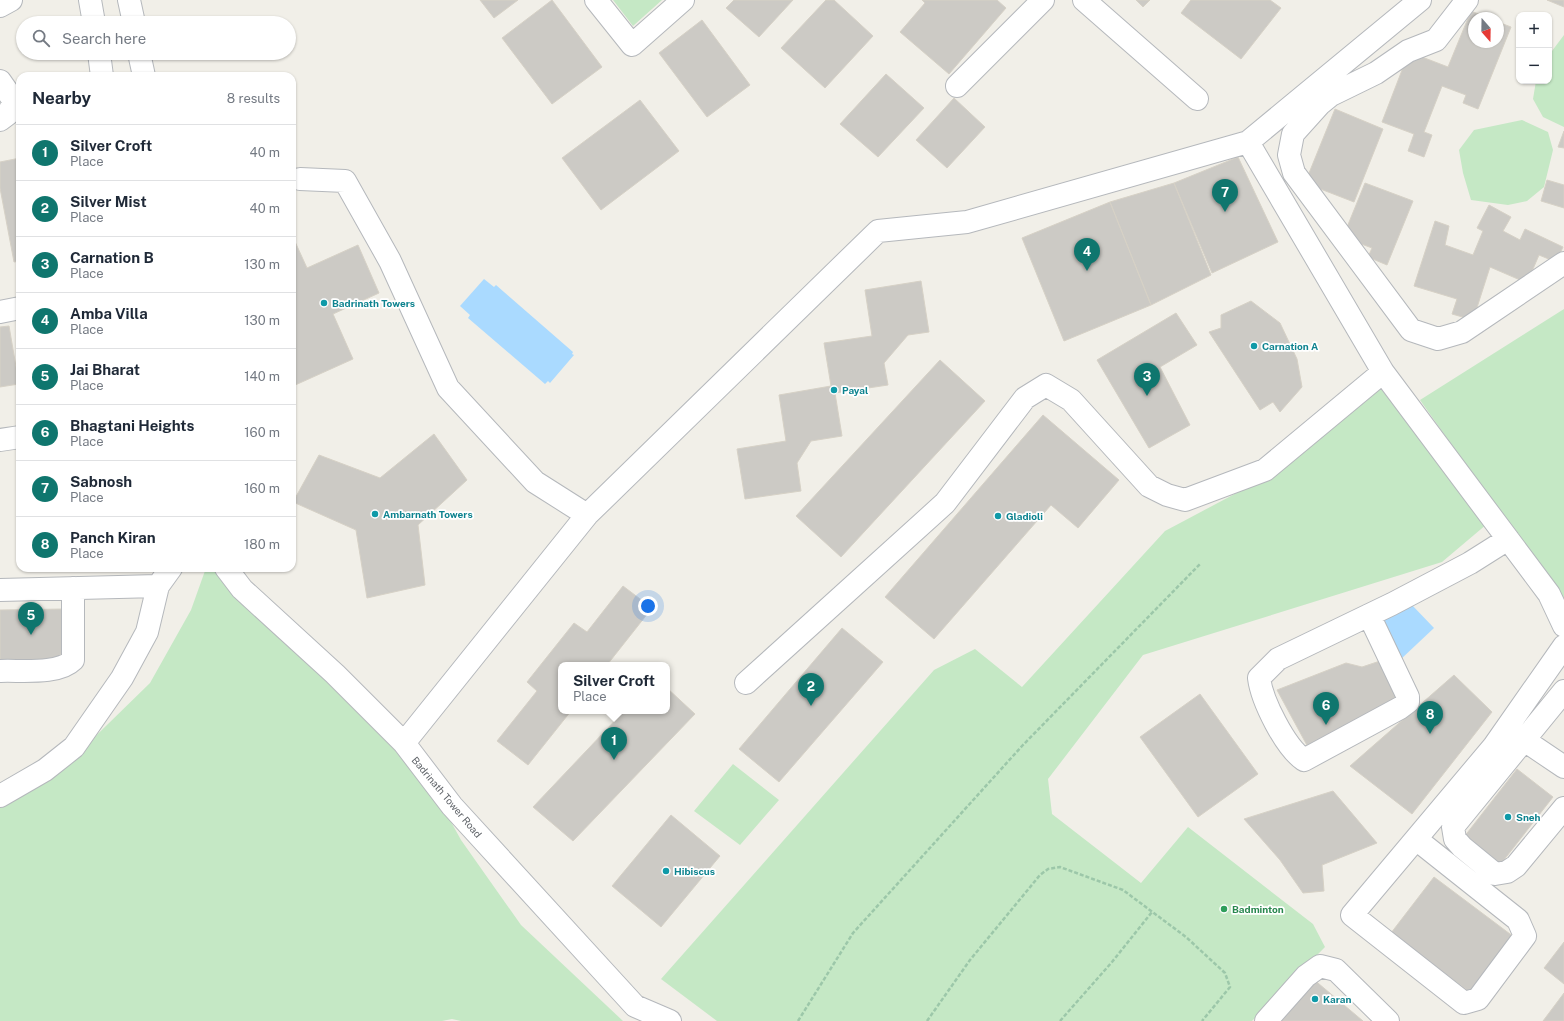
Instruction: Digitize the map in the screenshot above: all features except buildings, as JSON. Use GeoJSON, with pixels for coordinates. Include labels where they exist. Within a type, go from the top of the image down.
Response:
{"type":"FeatureCollection","features":[{"type":"Feature","properties":{"kind":"street"},"geometry":{"type":"LineString","coordinates":[[0,6],[11,0]]}},
{"type":"Feature","properties":{"kind":"street"},"geometry":{"type":"LineString","coordinates":[[90,0],[93,16]]}},
{"type":"Feature","properties":{"kind":"street"},"geometry":{"type":"LineString","coordinates":[[129,0],[132,16]]}},
{"type":"Feature","properties":{"kind":"street"},"geometry":{"type":"LineString","coordinates":[[596,0],[632,45],[683,0]]}},
{"type":"Feature","properties":{"kind":"street"},"geometry":{"type":"LineString","coordinates":[[957,86],[1043,0]]}},
{"type":"Feature","properties":{"kind":"street"},"geometry":{"type":"LineString","coordinates":[[1084,0],[1197,99]]}},
{"type":"Feature","properties":{"kind":"street"},"geometry":{"type":"LineString","coordinates":[[404,743],[586,515],[878,231],[967,222],[1248,142],[1420,0]]}},
{"type":"Feature","properties":{"kind":"street"},"geometry":{"type":"LineString","coordinates":[[1467,0],[1436,40],[1408,51],[1376,73],[1332,95],[1320,104],[1293,134],[1289,155],[1294,174],[1412,330],[1438,340],[1462,332],[1564,263]]}},
{"type":"Feature","properties":{"kind":"street"},"geometry":{"type":"LineString","coordinates":[[99,60],[101,72]]}},
{"type":"Feature","properties":{"kind":"street"},"geometry":{"type":"LineString","coordinates":[[141,60],[143,72]]}},
{"type":"Feature","properties":{"kind":"street"},"geometry":{"type":"LineString","coordinates":[[0,81],[14,101],[8,114],[0,120]]}},
{"type":"Feature","properties":{"kind":"street"},"geometry":{"type":"LineString","coordinates":[[1248,142],[1383,372],[1549,594],[1564,626]]}},
{"type":"Feature","properties":{"kind":"street"},"geometry":{"type":"LineString","coordinates":[[300,179],[345,181],[390,261],[448,388],[535,482],[586,515]]}},
{"type":"Feature","properties":{"kind":"street"},"geometry":{"type":"LineString","coordinates":[[0,312],[16,309]]}},
{"type":"Feature","properties":{"kind":"street"},"geometry":{"type":"LineString","coordinates":[[746,683],[945,503],[1025,398],[1046,385],[1071,400],[1149,486],[1167,495],[1185,500],[1265,470],[1383,372]]}},
{"type":"Feature","properties":{"kind":"street"},"geometry":{"type":"LineString","coordinates":[[0,440],[16,438]]}},
{"type":"Feature","properties":{"kind":"street"},"geometry":{"type":"LineString","coordinates":[[1369,615],[1408,697],[1408,702],[1400,708],[1304,760],[1290,748],[1261,692],[1259,678],[1278,659],[1369,615],[1470,563],[1508,539]]}},
{"type":"Feature","properties":{"kind":"street"},"geometry":{"type":"LineString","coordinates":[[0,796],[45,770],[74,746],[122,678],[147,632],[158,586],[168,572]]}},
{"type":"Feature","properties":{"kind":"street","name":"Badrinath Tower Road"},"geometry":{"type":"LineString","coordinates":[[229,572],[242,589],[336,674],[404,743],[452,806],[640,1013],[670,1021]]}},
{"type":"Feature","properties":{"kind":"street"},"geometry":{"type":"LineString","coordinates":[[0,590],[158,586]]}},
{"type":"Feature","properties":{"kind":"street"},"geometry":{"type":"LineString","coordinates":[[0,671],[58,670],[67,666],[73,660],[74,588]]}},
{"type":"Feature","properties":{"kind":"street"},"geometry":{"type":"LineString","coordinates":[[1416,838],[1518,920],[1525,936],[1478,999],[1464,1003],[1352,915],[1416,838],[1494,746],[1564,646]]}},
{"type":"Feature","properties":{"kind":"street"},"geometry":{"type":"LineString","coordinates":[[1564,691],[1453,827],[1455,839],[1462,847],[1496,874],[1507,872],[1516,866],[1564,808]]}},
{"type":"Feature","properties":{"kind":"street"},"geometry":{"type":"LineString","coordinates":[[1524,740],[1564,767]]}},
{"type":"Feature","properties":{"kind":"street"},"geometry":{"type":"LineString","coordinates":[[1266,1021],[1306,976],[1320,966],[1336,970],[1388,1021]]}},
{"type":"Feature","properties":{"kind":"path"},"geometry":{"type":"LineString","coordinates":[[798,1021],[854,933],[1022,746],[1201,563]]}},
{"type":"Feature","properties":{"kind":"path"},"geometry":{"type":"LineString","coordinates":[[927,1021],[970,960],[1040,875],[1048,869],[1060,867],[1123,890],[1186,937],[1225,973],[1230,987],[1202,1021]]}},
{"type":"Feature","properties":{"kind":"path"},"geometry":{"type":"LineString","coordinates":[[1060,1021],[1112,962],[1152,912]]}},
{"type":"Feature","properties":{"kind":"green space"},"geometry":{"type":"Polygon","coordinates":[[[613,0],[662,0],[633,26],[613,0]]]}},
{"type":"Feature","properties":{"kind":"green space"},"geometry":{"type":"Polygon","coordinates":[[[1564,35],[1564,127],[1543,117],[1533,99],[1536,84],[1552,84],[1552,51],[1564,35]]]}},
{"type":"Feature","properties":{"kind":"green space"},"geometry":{"type":"Polygon","coordinates":[[[1522,120],[1548,132],[1553,150],[1544,187],[1527,201],[1508,205],[1471,200],[1463,173],[1459,150],[1474,130],[1522,120]]]}},
{"type":"Feature","properties":{"kind":"green space"},"geometry":{"type":"Polygon","coordinates":[[[1564,309],[1564,598],[1554,590],[1420,400],[1564,309]]]}},
{"type":"Feature","properties":{"kind":"green space"},"geometry":{"type":"Polygon","coordinates":[[[1382,380],[1487,524],[1442,562],[1143,655],[1048,779],[1052,814],[1141,883],[1188,827],[1313,924],[1325,947],[1252,1021],[717,1021],[661,979],[934,670],[975,649],[1022,687],[1165,531],[1276,472],[1382,380]]]}},
{"type":"Feature","properties":{"kind":"green space"},"geometry":{"type":"Polygon","coordinates":[[[205,572],[235,572],[396,722],[461,840],[521,925],[623,1021],[461,1021],[452,1019],[442,1021],[0,1021],[0,794],[66,765],[150,683],[191,610],[205,572]]]}},
{"type":"Feature","properties":{"kind":"green space"},"geometry":{"type":"Polygon","coordinates":[[[733,764],[779,800],[740,845],[694,811],[733,764]]]}},
{"type":"Feature","properties":{"kind":"water"},"geometry":{"type":"Polygon","coordinates":[[[484,279],[494,287],[496,285],[573,352],[572,354],[574,355],[550,383],[548,381],[545,384],[468,318],[470,315],[460,306],[484,279]]]}},
{"type":"Feature","properties":{"kind":"water"},"geometry":{"type":"Polygon","coordinates":[[[1411,604],[1434,628],[1400,660],[1381,620],[1411,604]]]}},
{"type":"Feature","properties":{"kind":"place","name":"Sabnosh"},"geometry":{"type":"Point","coordinates":[1225,212]}},
{"type":"Feature","properties":{"kind":"place","name":"Amba Villa"},"geometry":{"type":"Point","coordinates":[1087,271]}},
{"type":"Feature","properties":{"kind":"place","name":"Badrinath Towers"},"geometry":{"type":"Point","coordinates":[324,303]}},
{"type":"Feature","properties":{"kind":"place","name":"Carnation A"},"geometry":{"type":"Point","coordinates":[1254,346]}},
{"type":"Feature","properties":{"kind":"place","name":"Payal"},"geometry":{"type":"Point","coordinates":[834,390]}},
{"type":"Feature","properties":{"kind":"place","name":"Carnation B"},"geometry":{"type":"Point","coordinates":[1147,396]}},
{"type":"Feature","properties":{"kind":"place","name":"Ambarnath Towers"},"geometry":{"type":"Point","coordinates":[375,514]}},
{"type":"Feature","properties":{"kind":"place","name":"Gladioli"},"geometry":{"type":"Point","coordinates":[998,516]}},
{"type":"Feature","properties":{"kind":"place","name":"Jai Bharat"},"geometry":{"type":"Point","coordinates":[31,635]}},
{"type":"Feature","properties":{"kind":"place","name":"Silver Mist"},"geometry":{"type":"Point","coordinates":[811,706]}},
{"type":"Feature","properties":{"kind":"place","name":"Bhagtani Heights"},"geometry":{"type":"Point","coordinates":[1326,725]}},
{"type":"Feature","properties":{"kind":"place","name":"Panch Kiran"},"geometry":{"type":"Point","coordinates":[1430,734]}},
{"type":"Feature","properties":{"kind":"place","name":"Silver Croft"},"geometry":{"type":"Point","coordinates":[614,760]}},
{"type":"Feature","properties":{"kind":"place","name":"Sneh"},"geometry":{"type":"Point","coordinates":[1508,817]}},
{"type":"Feature","properties":{"kind":"place","name":"Hibiscus"},"geometry":{"type":"Point","coordinates":[666,871]}},
{"type":"Feature","properties":{"kind":"place","name":"Badminton"},"geometry":{"type":"Point","coordinates":[1224,909]}},
{"type":"Feature","properties":{"kind":"place","name":"Karan"},"geometry":{"type":"Point","coordinates":[1315,999]}}]}
